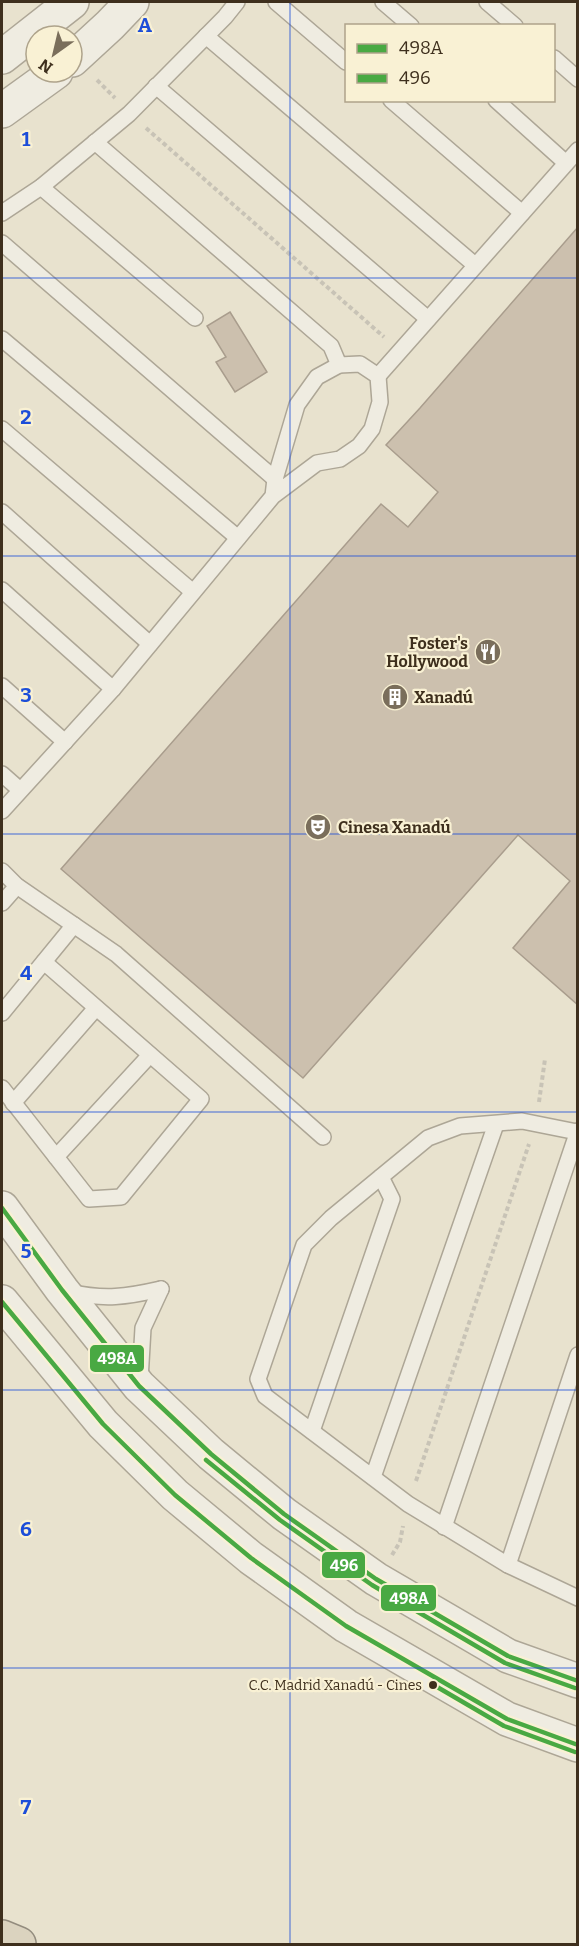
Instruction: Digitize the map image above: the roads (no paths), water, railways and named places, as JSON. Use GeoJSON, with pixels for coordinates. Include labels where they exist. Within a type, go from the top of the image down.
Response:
{"type":"FeatureCollection","features":[{"type":"Feature","properties":{"kind":"highway"},"geometry":{"type":"LineString","coordinates":[[2,1937],[20,1944]]}},
{"type":"Feature","properties":{"kind":"street"},"geometry":{"type":"LineString","coordinates":[[2,57],[72,2]]}},
{"type":"Feature","properties":{"kind":"street"},"geometry":{"type":"LineString","coordinates":[[84,48],[132,2]]}},
{"type":"Feature","properties":{"kind":"street"},"geometry":{"type":"LineString","coordinates":[[2,111],[39,84]]}},
{"type":"Feature","properties":{"kind":"street"},"geometry":{"type":"LineString","coordinates":[[2,1208],[62,1290],[139,1386],[211,1454],[284,1514],[376,1579],[508,1656],[578,1681]]}},
{"type":"Feature","properties":{"kind":"street"},"geometry":{"type":"LineString","coordinates":[[2,1302],[103,1424],[175,1495],[251,1558],[346,1626],[507,1719],[578,1746]]}},
{"type":"Feature","properties":{"kind":"lane"},"geometry":{"type":"LineString","coordinates":[[2,213],[41,187],[129,114],[237,2]]}},
{"type":"Feature","properties":{"kind":"lane"},"geometry":{"type":"LineString","coordinates":[[276,2],[345,61]]}},
{"type":"Feature","properties":{"kind":"lane"},"geometry":{"type":"LineString","coordinates":[[383,2],[409,24]]}},
{"type":"Feature","properties":{"kind":"lane"},"geometry":{"type":"LineString","coordinates":[[487,2],[513,24]]}},
{"type":"Feature","properties":{"kind":"lane"},"geometry":{"type":"LineString","coordinates":[[206,36],[475,266]]}},
{"type":"Feature","properties":{"kind":"lane"},"geometry":{"type":"LineString","coordinates":[[555,59],[578,79]]}},
{"type":"Feature","properties":{"kind":"lane"},"geometry":{"type":"LineString","coordinates":[[156,86],[428,319]]}},
{"type":"Feature","properties":{"kind":"lane"},"geometry":{"type":"LineString","coordinates":[[393,102],[522,213]]}},
{"type":"Feature","properties":{"kind":"lane"},"geometry":{"type":"LineString","coordinates":[[497,102],[566,163]]}},
{"type":"Feature","properties":{"kind":"lane"},"geometry":{"type":"LineString","coordinates":[[95,142],[331,346],[339,365]]}},
{"type":"Feature","properties":{"kind":"lane"},"geometry":{"type":"LineString","coordinates":[[2,811],[19,789],[113,689],[273,496],[317,463],[340,459],[359,446],[372,429],[380,402],[378,376],[578,150]]}},
{"type":"Feature","properties":{"kind":"lane"},"geometry":{"type":"LineString","coordinates":[[41,187],[195,318]]}},
{"type":"Feature","properties":{"kind":"lane"},"geometry":{"type":"LineString","coordinates":[[2,243],[275,479]]}},
{"type":"Feature","properties":{"kind":"lane"},"geometry":{"type":"LineString","coordinates":[[2,339],[238,538]]}},
{"type":"Feature","properties":{"kind":"lane"},"geometry":{"type":"LineString","coordinates":[[273,496],[275,479],[297,405],[317,377],[339,365],[360,364],[378,376]]}},
{"type":"Feature","properties":{"kind":"lane"},"geometry":{"type":"LineString","coordinates":[[2,429],[193,592]]}},
{"type":"Feature","properties":{"kind":"lane"},"geometry":{"type":"LineString","coordinates":[[2,512],[150,644]]}},
{"type":"Feature","properties":{"kind":"lane"},"geometry":{"type":"LineString","coordinates":[[2,590],[113,689]]}},
{"type":"Feature","properties":{"kind":"lane"},"geometry":{"type":"LineString","coordinates":[[2,686],[65,742]]}},
{"type":"Feature","properties":{"kind":"lane"},"geometry":{"type":"LineString","coordinates":[[2,774],[19,789]]}},
{"type":"Feature","properties":{"kind":"lane"},"geometry":{"type":"LineString","coordinates":[[2,871],[17,886],[116,954],[323,1137]]}},
{"type":"Feature","properties":{"kind":"lane"},"geometry":{"type":"LineString","coordinates":[[2,903],[17,886]]}},
{"type":"Feature","properties":{"kind":"lane"},"geometry":{"type":"LineString","coordinates":[[2,1012],[74,925]]}},
{"type":"Feature","properties":{"kind":"lane"},"geometry":{"type":"LineString","coordinates":[[2,1088],[89,1199],[121,1197],[201,1099],[44,962]]}},
{"type":"Feature","properties":{"kind":"lane"},"geometry":{"type":"LineString","coordinates":[[13,1103],[96,1008]]}},
{"type":"Feature","properties":{"kind":"lane"},"geometry":{"type":"LineString","coordinates":[[56,1157],[150,1055]]}},
{"type":"Feature","properties":{"kind":"lane"},"geometry":{"type":"LineString","coordinates":[[444,1527],[577,1131],[522,1121],[460,1126],[428,1138],[331,1218],[304,1245],[258,1379],[265,1396],[408,1504],[444,1527],[508,1565],[576,1592]]}},
{"type":"Feature","properties":{"kind":"lane"},"geometry":{"type":"LineString","coordinates":[[372,1477],[496,1124]]}},
{"type":"Feature","properties":{"kind":"lane"},"geometry":{"type":"LineString","coordinates":[[312,1431],[392,1199],[381,1177]]}},
{"type":"Feature","properties":{"kind":"lane"},"geometry":{"type":"LineString","coordinates":[[62,1290],[90,1297],[125,1298],[161,1289],[143,1328],[139,1386]]}},
{"type":"Feature","properties":{"kind":"lane"},"geometry":{"type":"LineString","coordinates":[[508,1565],[578,1354]]}},
{"type":"Feature","properties":{"kind":"place","name":"Foster's Hollywood"},"geometry":{"type":"Point","coordinates":[488,652]}},
{"type":"Feature","properties":{"kind":"place","name":"Xanadú"},"geometry":{"type":"Point","coordinates":[395,697]}},
{"type":"Feature","properties":{"kind":"place","name":"Cinesa Xanadú"},"geometry":{"type":"Point","coordinates":[318,827]}},
{"type":"Feature","properties":{"kind":"place","name":"C.C. Madrid Xanadú - Cines"},"geometry":{"type":"Point","coordinates":[433,1685]}}]}
